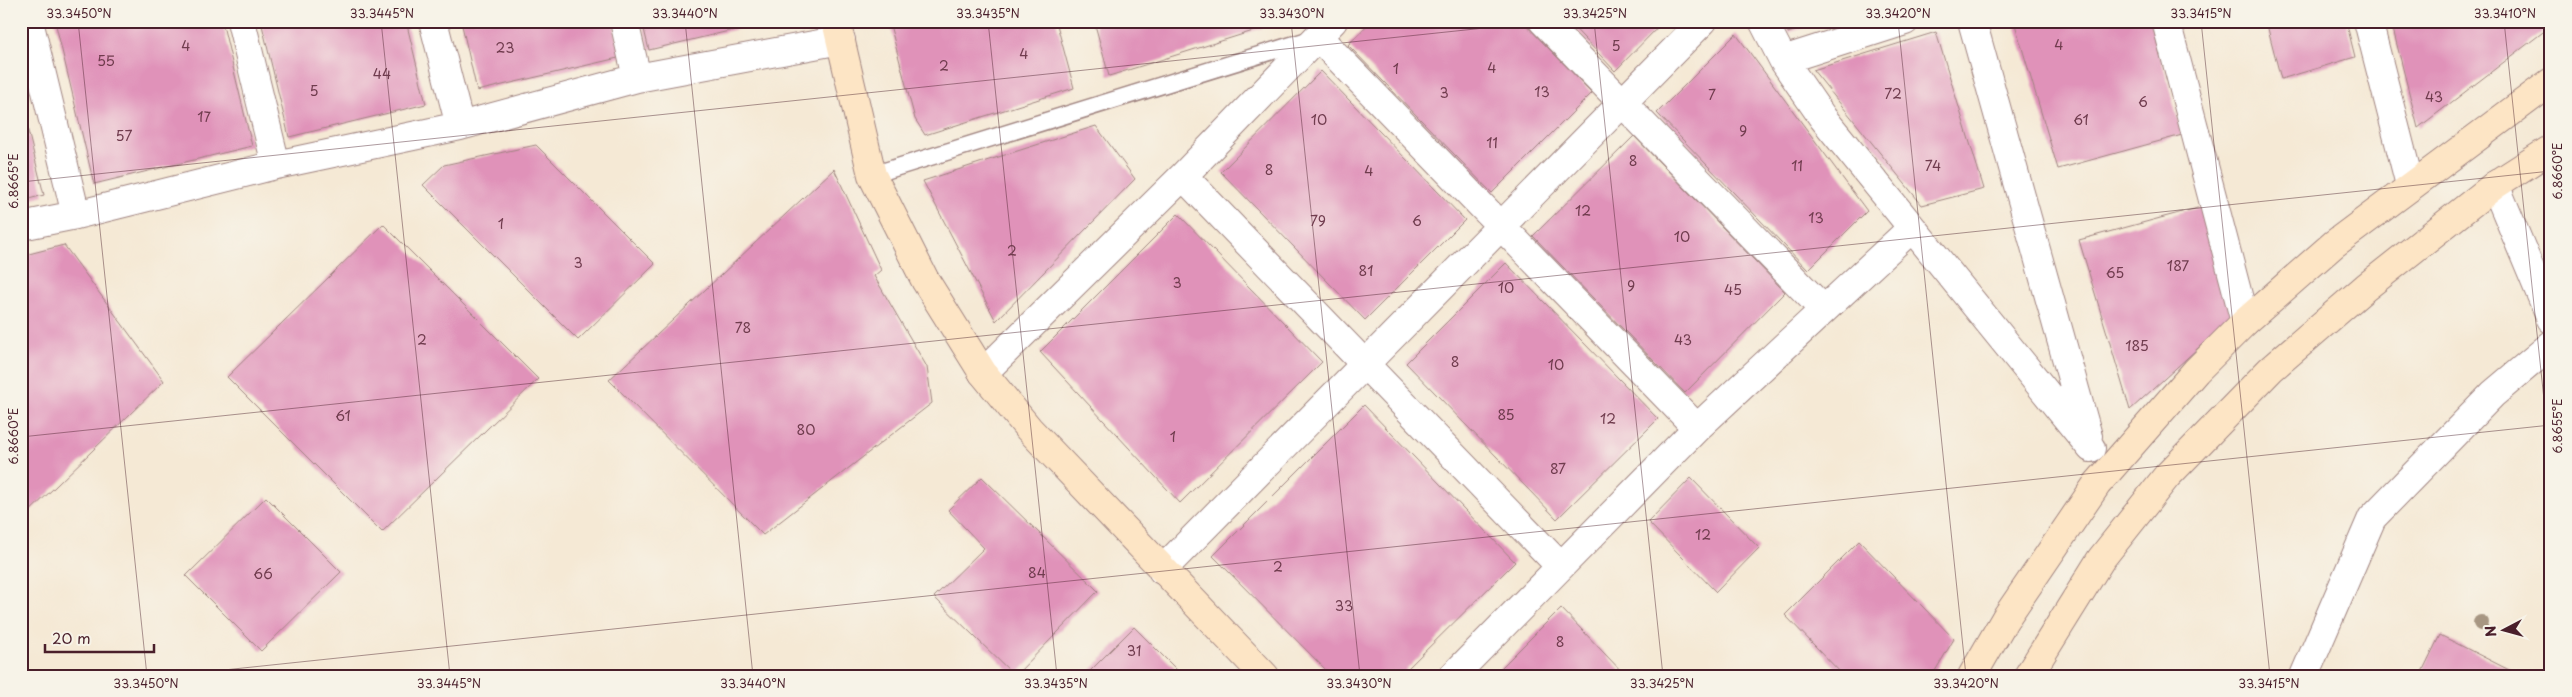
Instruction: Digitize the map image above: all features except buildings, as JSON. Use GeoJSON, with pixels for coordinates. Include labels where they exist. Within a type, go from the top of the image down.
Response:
{"type":"FeatureCollection","features":[{"type":"Feature","properties":{"kind":"main road"},"geometry":{"type":"LineString","coordinates":[[838,31],[872,175],[925,280],[984,373],[1030,429],[1162,570],[1265,676]]}},
{"type":"Feature","properties":{"kind":"main road"},"geometry":{"type":"LineString","coordinates":[[1972,676],[2005,618],[2097,484],[2196,371],[2244,322],[2334,244],[2410,185],[2551,82]]}},
{"type":"Feature","properties":{"kind":"main road"},"geometry":{"type":"LineString","coordinates":[[2028,676],[2101,559],[2167,476],[2271,369],[2366,287],[2494,185],[2551,149]]}},
{"type":"Feature","properties":{"kind":"street"},"geometry":{"type":"LineString","coordinates":[[29,21],[76,215]]}},
{"type":"Feature","properties":{"kind":"street"},"geometry":{"type":"LineString","coordinates":[[240,21],[276,166]]}},
{"type":"Feature","properties":{"kind":"street"},"geometry":{"type":"LineString","coordinates":[[433,21],[460,126]]}},
{"type":"Feature","properties":{"kind":"street"},"geometry":{"type":"LineString","coordinates":[[624,21],[637,78]]}},
{"type":"Feature","properties":{"kind":"street"},"geometry":{"type":"LineString","coordinates":[[1543,21],[1823,309]]}},
{"type":"Feature","properties":{"kind":"street"},"geometry":{"type":"LineString","coordinates":[[1162,570],[1703,21]]}},
{"type":"Feature","properties":{"kind":"street"},"geometry":{"type":"LineString","coordinates":[[1763,21],[1783,60],[1823,118],[2091,448]]}},
{"type":"Feature","properties":{"kind":"street"},"geometry":{"type":"LineString","coordinates":[[1783,60],[1905,21]]}},
{"type":"Feature","properties":{"kind":"street"},"geometry":{"type":"LineString","coordinates":[[1972,21],[2091,448],[2097,484]]}},
{"type":"Feature","properties":{"kind":"street"},"geometry":{"type":"LineString","coordinates":[[2166,21],[2244,322]]}},
{"type":"Feature","properties":{"kind":"street"},"geometry":{"type":"LineString","coordinates":[[2368,21],[2410,185]]}},
{"type":"Feature","properties":{"kind":"street"},"geometry":{"type":"LineString","coordinates":[[984,373],[1183,176],[1325,29],[1502,227],[1697,428]]}},
{"type":"Feature","properties":{"kind":"street"},"geometry":{"type":"LineString","coordinates":[[21,226],[76,215],[276,166],[460,126],[637,78],[838,31]]}},
{"type":"Feature","properties":{"kind":"street"},"geometry":{"type":"LineString","coordinates":[[1183,176],[1367,364],[1560,566]]}},
{"type":"Feature","properties":{"kind":"street"},"geometry":{"type":"LineString","coordinates":[[2494,185],[2551,319]]}},
{"type":"Feature","properties":{"kind":"street"},"geometry":{"type":"LineString","coordinates":[[1453,676],[1697,428],[1912,228]]}},
{"type":"Feature","properties":{"kind":"street"},"geometry":{"type":"LineString","coordinates":[[2304,676],[2372,518],[2493,394],[2551,344]]}},
{"type":"Feature","properties":{"kind":"lane"},"geometry":{"type":"LineString","coordinates":[[872,175],[1325,29]]}}]}
